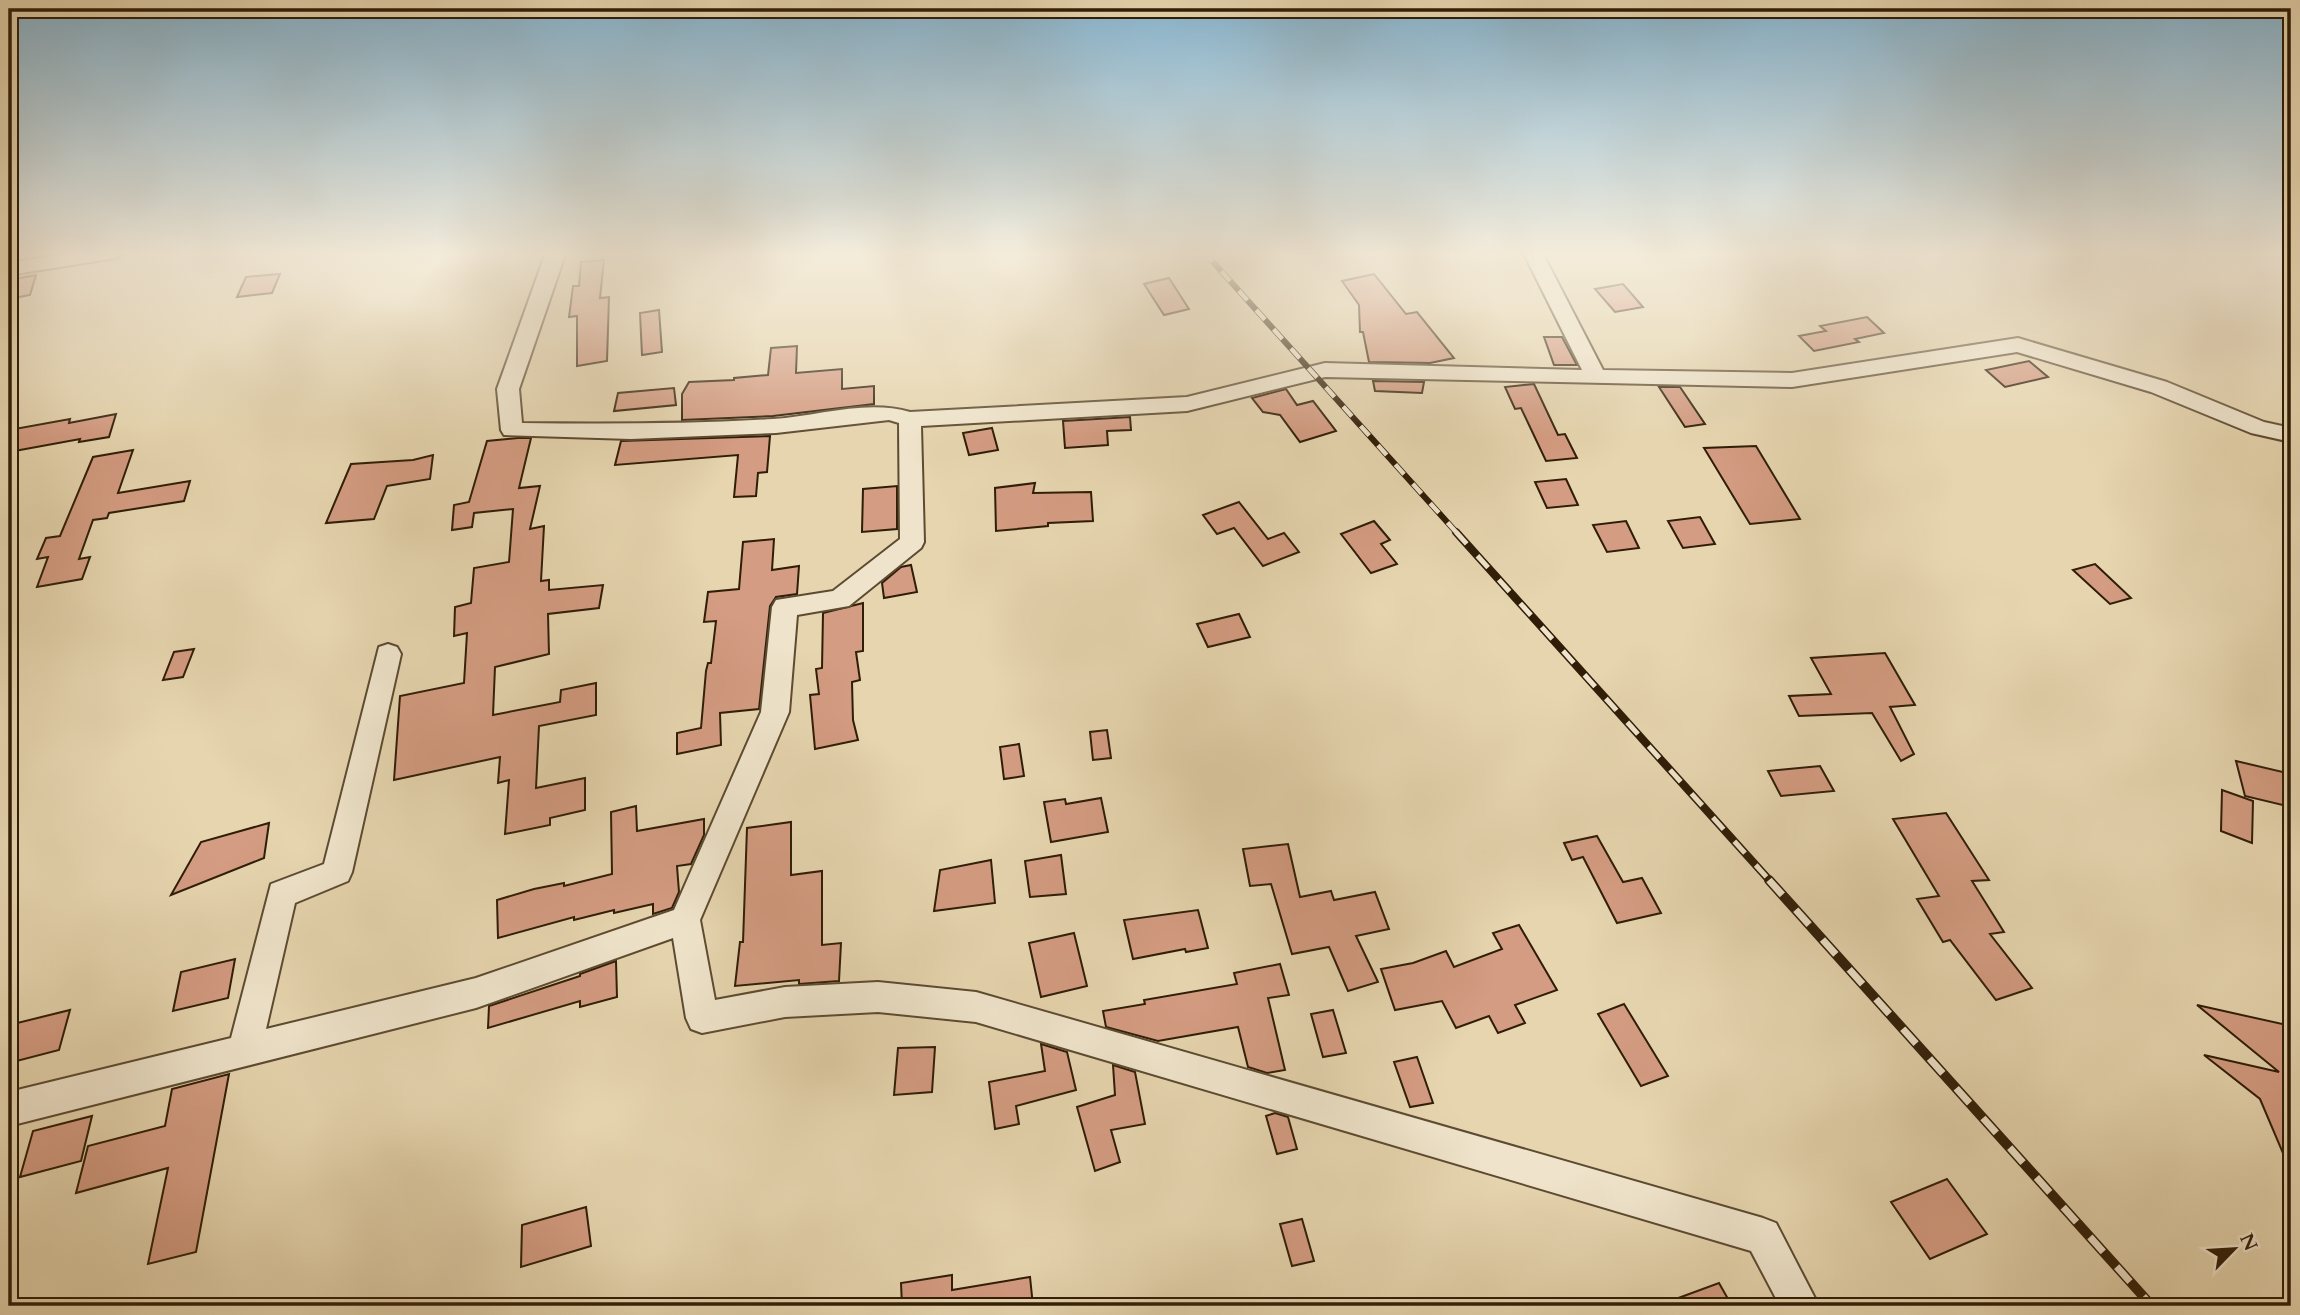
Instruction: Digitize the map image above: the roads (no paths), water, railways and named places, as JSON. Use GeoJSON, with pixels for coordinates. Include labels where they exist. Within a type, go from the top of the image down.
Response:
{"type":"FeatureCollection","features":[{"type":"Feature","properties":{"kind":"street"},"geometry":{"type":"LineString","coordinates":[[535,313],[508,389],[512,430],[631,432],[776,426],[889,413],[910,419],[1187,404],[1325,370],[1791,380],[2018,345],[2160,387],[2259,428],[2291,435]]}},
{"type":"Feature","properties":{"kind":"street"},"geometry":{"type":"LineString","coordinates":[[1563,313],[1596,377]]}},
{"type":"Feature","properties":{"kind":"street"},"geometry":{"type":"LineString","coordinates":[[910,419],[912,542],[840,599],[785,607],[775,712],[685,919],[702,1018],[785,1002],[878,997],[976,1007],[1763,1236],[1800,1306]]}},
{"type":"Feature","properties":{"kind":"street"},"geometry":{"type":"LineString","coordinates":[[244,1052],[282,894],[337,872],[388,654]]}},
{"type":"Feature","properties":{"kind":"street"},"geometry":{"type":"LineString","coordinates":[[9,1110],[476,993],[685,919]]}},
{"type":"Feature","properties":{"kind":"railway"},"geometry":{"type":"LineString","coordinates":[[1259,313],[1457,533]]}},
{"type":"Feature","properties":{"kind":"railway"},"geometry":{"type":"LineString","coordinates":[[1456,532],[1771,882]]}},
{"type":"Feature","properties":{"kind":"railway"},"geometry":{"type":"LineString","coordinates":[[1769,880],[2152,1306]]}}]}
